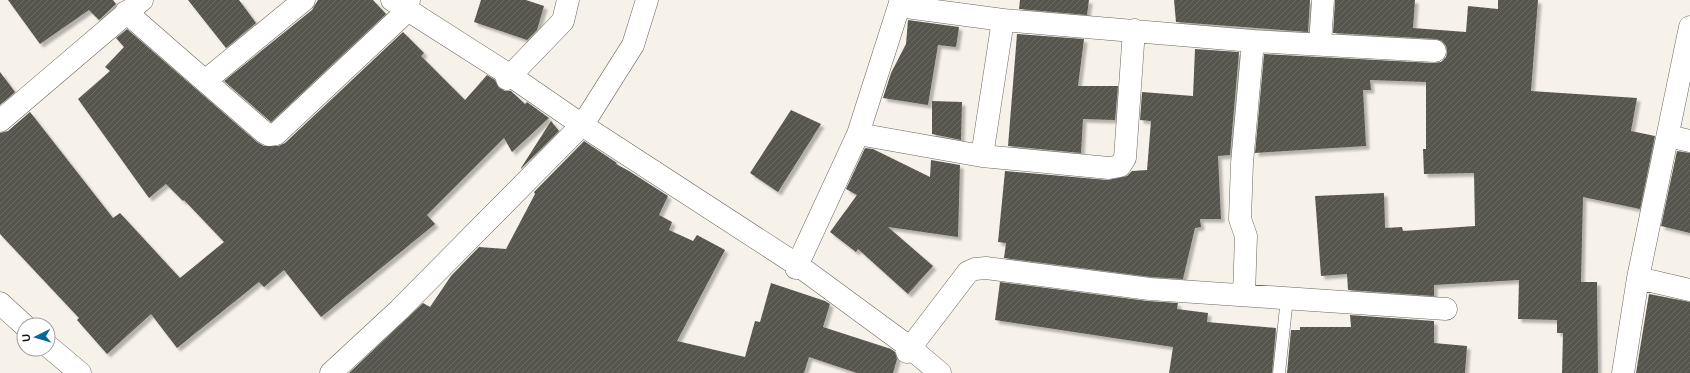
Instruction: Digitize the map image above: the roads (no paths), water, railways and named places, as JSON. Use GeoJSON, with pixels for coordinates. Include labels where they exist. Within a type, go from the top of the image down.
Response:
{"type":"FeatureCollection","features":[{"type":"Feature","properties":{"kind":"street"},"geometry":{"type":"LineString","coordinates":[[206,81],[304,0]]}},
{"type":"Feature","properties":{"kind":"street"},"geometry":{"type":"LineString","coordinates":[[508,74],[507,79],[563,21],[568,0]]}},
{"type":"Feature","properties":{"kind":"street"},"geometry":{"type":"LineString","coordinates":[[582,125],[580,129],[633,45],[647,0]]}},
{"type":"Feature","properties":{"kind":"street"},"geometry":{"type":"LineString","coordinates":[[1320,44],[1323,0]]}},
{"type":"Feature","properties":{"kind":"street"},"geometry":{"type":"LineString","coordinates":[[799,266],[796,268],[858,134],[900,3],[1003,20],[1253,41],[1435,51]]}},
{"type":"Feature","properties":{"kind":"street"},"geometry":{"type":"LineString","coordinates":[[0,121],[134,6],[206,81],[265,133],[272,135],[276,134],[326,88],[403,4],[582,125],[799,266],[915,359],[940,373]]}},
{"type":"Feature","properties":{"kind":"street"},"geometry":{"type":"LineString","coordinates":[[982,156],[1003,20]]}},
{"type":"Feature","properties":{"kind":"street"},"geometry":{"type":"LineString","coordinates":[[1623,373],[1638,278],[1690,27]]}},
{"type":"Feature","properties":{"kind":"street"},"geometry":{"type":"LineString","coordinates":[[858,134],[982,156],[1109,168],[1120,166],[1126,158],[1134,30]]}},
{"type":"Feature","properties":{"kind":"street"},"geometry":{"type":"LineString","coordinates":[[1244,295],[1246,236],[1240,218],[1242,163],[1253,41]]}},
{"type":"Feature","properties":{"kind":"street"},"geometry":{"type":"LineString","coordinates":[[331,373],[399,310],[582,125]]}},
{"type":"Feature","properties":{"kind":"street"},"geometry":{"type":"LineString","coordinates":[[1668,136],[1690,141]]}},
{"type":"Feature","properties":{"kind":"street"},"geometry":{"type":"LineString","coordinates":[[915,359],[907,352],[968,272],[975,269],[986,268],[1150,289],[1446,309]]}},
{"type":"Feature","properties":{"kind":"street"},"geometry":{"type":"LineString","coordinates":[[1638,278],[1690,290]]}},
{"type":"Feature","properties":{"kind":"street"},"geometry":{"type":"LineString","coordinates":[[0,303],[16,318]]}},
{"type":"Feature","properties":{"kind":"street"},"geometry":{"type":"LineString","coordinates":[[56,353],[80,373]]}},
{"type":"Feature","properties":{"kind":"lane"},"geometry":{"type":"LineString","coordinates":[[1279,373],[1287,298]]}}]}
